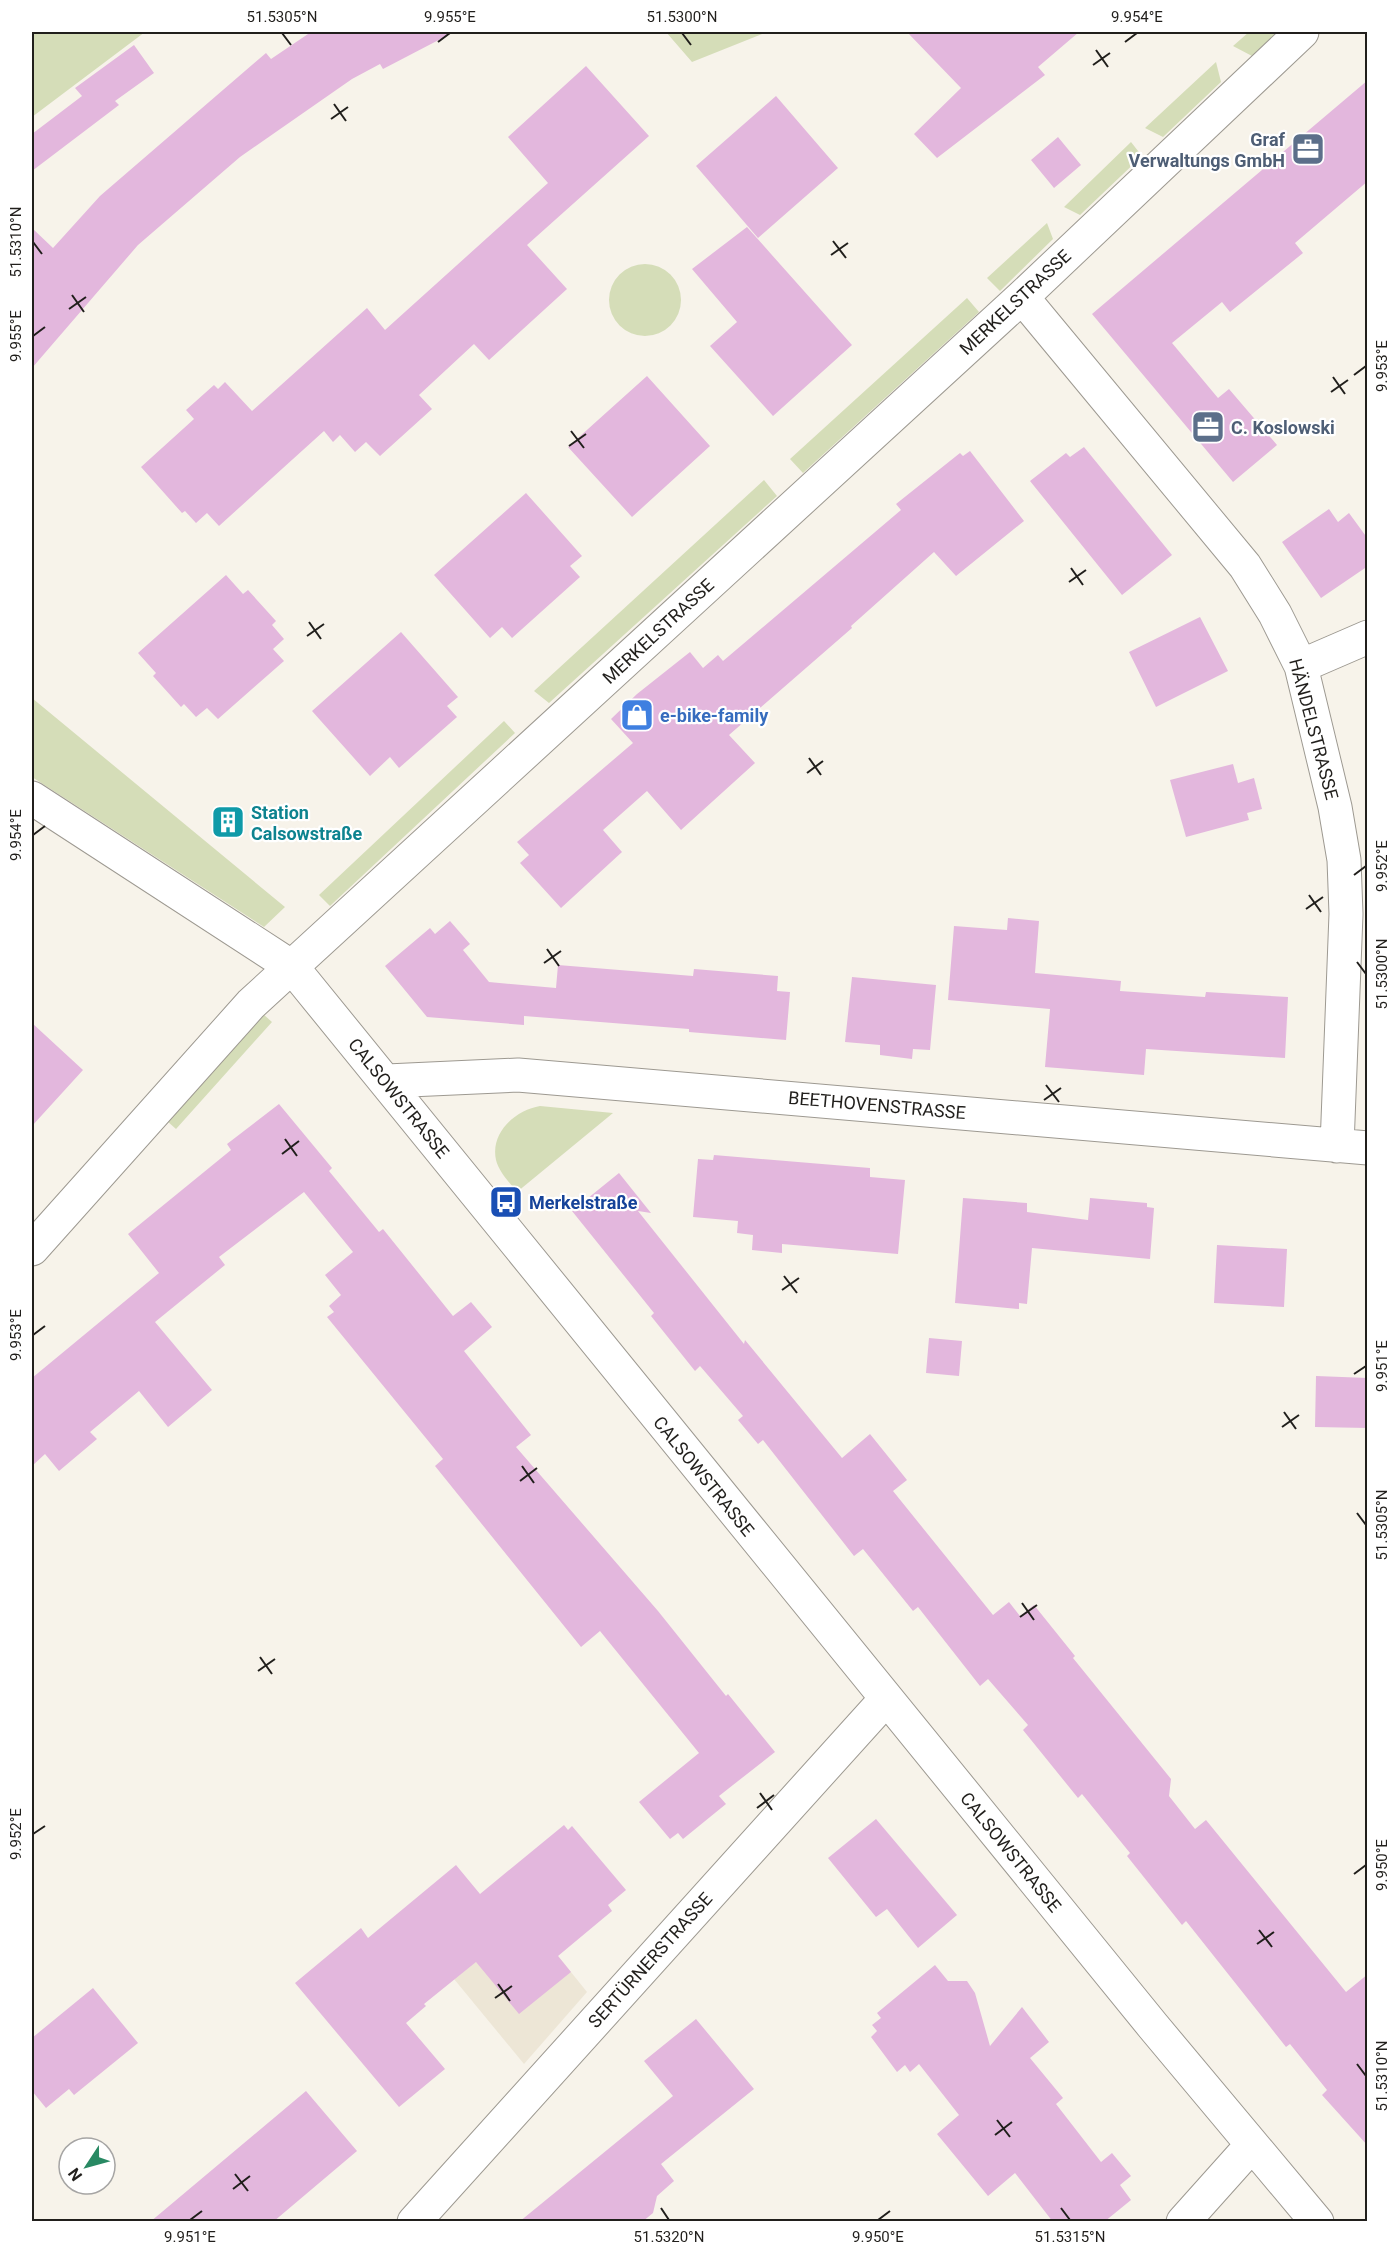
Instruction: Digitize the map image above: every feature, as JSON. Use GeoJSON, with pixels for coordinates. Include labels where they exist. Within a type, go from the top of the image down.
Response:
{"type":"FeatureCollection","features":[{"type":"Feature","properties":{"kind":"street","name":"MERKELSTRASSE"},"geometry":{"type":"LineString","coordinates":[[32,1248],[251,1004],[1022,297],[1302,32]]}},
{"type":"Feature","properties":{"kind":"street","name":"HÄNDELSTRASSE"},"geometry":{"type":"LineString","coordinates":[[1022,297],[1245,566],[1275,614],[1301,666],[1335,807],[1344,860],[1352,1147]]}},
{"type":"Feature","properties":{"kind":"street"},"geometry":{"type":"LineString","coordinates":[[1301,666],[1368,637]]}},
{"type":"Feature","properties":{"kind":"street","name":"CALSOWSTRASSE"},"geometry":{"type":"LineString","coordinates":[[32,798],[292,967],[387,1081],[493,1217],[1251,2146],[1317,2222]]}},
{"type":"Feature","properties":{"kind":"street","name":"BEETHOVENSTRASSE"},"geometry":{"type":"LineString","coordinates":[[387,1081],[518,1075],[1352,1147]]}},
{"type":"Feature","properties":{"kind":"street","name":"SERTÜRNERSTRASSE"},"geometry":{"type":"LineString","coordinates":[[414,2222],[886,1699]]}},
{"type":"Feature","properties":{"kind":"street"},"geometry":{"type":"LineString","coordinates":[[1183,2222],[1251,2146]]}},
{"type":"Feature","properties":{"kind":"shaded area"},"geometry":{"type":"Polygon","coordinates":[[[550,1946],[587,1992],[524,2064],[454,1979],[483,1956],[550,1946]]]}},
{"type":"Feature","properties":{"kind":"green space"},"geometry":{"type":"Polygon","coordinates":[[[32,32],[145,32],[32,117],[32,32]]]}},
{"type":"Feature","properties":{"kind":"green space"},"geometry":{"type":"Polygon","coordinates":[[[666,32],[767,32],[692,62],[666,32]]]}},
{"type":"Feature","properties":{"kind":"green space"},"geometry":{"type":"Polygon","coordinates":[[[1249,32],[1277,32],[1252,56],[1233,46],[1249,32]]]}},
{"type":"Feature","properties":{"kind":"green space"},"geometry":{"type":"Polygon","coordinates":[[[1216,62],[1221,82],[1163,137],[1145,128],[1216,62]]]}},
{"type":"Feature","properties":{"kind":"green space"},"geometry":{"type":"Polygon","coordinates":[[[1131,142],[1142,156],[1080,215],[1064,207],[1131,142]]]}},
{"type":"Feature","properties":{"kind":"green space"},"geometry":{"type":"Polygon","coordinates":[[[1047,223],[1053,239],[1000,291],[987,278],[1047,223]]]}},
{"type":"Feature","properties":{"kind":"green space"},"geometry":{"type":"Polygon","coordinates":[[[652,264],[671,274],[679,286],[681,300],[679,314],[671,326],[659,334],[638,336],[619,326],[611,314],[609,293],[619,274],[631,266],[652,264]]]}},
{"type":"Feature","properties":{"kind":"green space"},"geometry":{"type":"Polygon","coordinates":[[[967,298],[979,312],[803,473],[790,459],[967,298]]]}},
{"type":"Feature","properties":{"kind":"green space"},"geometry":{"type":"Polygon","coordinates":[[[764,480],[777,496],[549,703],[534,691],[764,480]]]}},
{"type":"Feature","properties":{"kind":"green space"},"geometry":{"type":"Polygon","coordinates":[[[32,698],[285,907],[264,927],[32,777],[32,698]]]}},
{"type":"Feature","properties":{"kind":"green space"},"geometry":{"type":"Polygon","coordinates":[[[504,721],[515,733],[330,906],[319,895],[504,721]]]}},
{"type":"Feature","properties":{"kind":"green space"},"geometry":{"type":"Polygon","coordinates":[[[263,1014],[272,1022],[176,1129],[167,1121],[263,1014]]]}},
{"type":"Feature","properties":{"kind":"green space"},"geometry":{"type":"Polygon","coordinates":[[[540,1106],[613,1113],[517,1192],[497,1164],[495,1150],[497,1140],[514,1117],[540,1106]]]}},
{"type":"Feature","properties":{"kind":"building"},"geometry":{"type":"Polygon","coordinates":[[[311,32],[454,32],[383,69],[380,64],[352,79],[240,157],[138,245],[32,368],[32,228],[53,248],[100,196],[266,53],[271,59],[311,32]]]}},
{"type":"Feature","properties":{"kind":"building"},"geometry":{"type":"Polygon","coordinates":[[[907,32],[1079,32],[1038,67],[1045,75],[937,158],[914,134],[961,88],[907,32]]]}},
{"type":"Feature","properties":{"kind":"building"},"geometry":{"type":"Polygon","coordinates":[[[134,45],[154,73],[115,101],[119,105],[32,171],[32,134],[82,96],[75,88],[134,45]]]}},
{"type":"Feature","properties":{"kind":"building"},"geometry":{"type":"Polygon","coordinates":[[[586,66],[649,136],[527,245],[567,289],[489,360],[474,344],[419,395],[432,409],[380,456],[366,442],[355,452],[340,435],[333,442],[324,431],[219,526],[207,513],[196,523],[185,511],[182,513],[141,467],[194,419],[186,410],[214,385],[218,389],[225,382],[252,411],[367,308],[385,330],[548,183],[508,137],[586,66]]]}},
{"type":"Feature","properties":{"kind":"building"},"geometry":{"type":"Polygon","coordinates":[[[1368,80],[1368,181],[1295,243],[1303,253],[1230,312],[1222,302],[1172,343],[1218,398],[1229,389],[1277,445],[1233,482],[1092,314],[1368,80]]]}},
{"type":"Feature","properties":{"kind":"building"},"geometry":{"type":"Polygon","coordinates":[[[776,96],[838,168],[758,238],[696,166],[776,96]]]}},
{"type":"Feature","properties":{"kind":"building"},"geometry":{"type":"Polygon","coordinates":[[[1058,137],[1081,165],[1054,188],[1031,160],[1058,137]]]}},
{"type":"Feature","properties":{"kind":"building"},"geometry":{"type":"Polygon","coordinates":[[[747,227],[852,345],[773,416],[710,346],[737,322],[692,269],[747,227]]]}},
{"type":"Feature","properties":{"kind":"building"},"geometry":{"type":"Polygon","coordinates":[[[647,376],[710,446],[632,517],[568,447],[647,376]]]}},
{"type":"Feature","properties":{"kind":"building"},"geometry":{"type":"Polygon","coordinates":[[[1084,447],[1172,555],[1122,595],[1030,481],[1066,453],[1070,457],[1084,447]]]}},
{"type":"Feature","properties":{"kind":"building"},"geometry":{"type":"Polygon","coordinates":[[[970,451],[1024,521],[956,576],[934,552],[851,626],[852,628],[729,735],[755,763],[681,830],[647,791],[603,830],[622,852],[561,908],[520,863],[529,855],[517,842],[633,743],[611,719],[637,694],[690,652],[703,668],[718,655],[723,661],[901,510],[896,504],[960,453],[963,456],[970,451]]]}},
{"type":"Feature","properties":{"kind":"building"},"geometry":{"type":"Polygon","coordinates":[[[526,493],[582,556],[570,566],[580,577],[512,638],[502,627],[490,638],[434,575],[526,493]]]}},
{"type":"Feature","properties":{"kind":"building"},"geometry":{"type":"Polygon","coordinates":[[[1329,509],[1338,522],[1349,513],[1368,539],[1368,566],[1321,598],[1282,542],[1329,509]]]}},
{"type":"Feature","properties":{"kind":"building"},"geometry":{"type":"Polygon","coordinates":[[[226,575],[243,594],[248,590],[276,621],[272,625],[284,639],[273,649],[284,661],[218,719],[207,708],[196,717],[184,704],[181,707],[153,676],[156,673],[138,653],[226,575]]]}},
{"type":"Feature","properties":{"kind":"building"},"geometry":{"type":"Polygon","coordinates":[[[1200,617],[1228,671],[1156,707],[1129,652],[1200,617]]]}},
{"type":"Feature","properties":{"kind":"building"},"geometry":{"type":"Polygon","coordinates":[[[401,632],[458,697],[447,706],[457,717],[399,768],[390,757],[370,776],[312,711],[401,632]]]}},
{"type":"Feature","properties":{"kind":"building"},"geometry":{"type":"Polygon","coordinates":[[[1233,764],[1238,783],[1254,778],[1262,809],[1247,813],[1249,820],[1186,837],[1170,780],[1233,764]]]}},
{"type":"Feature","properties":{"kind":"building"},"geometry":{"type":"Polygon","coordinates":[[[1008,918],[1039,921],[1035,973],[1121,981],[1120,991],[1205,997],[1206,992],[1288,997],[1285,1058],[1146,1049],[1144,1075],[1045,1067],[1050,1009],[948,1000],[954,926],[1007,930],[1008,918]]]}},
{"type":"Feature","properties":{"kind":"building"},"geometry":{"type":"Polygon","coordinates":[[[450,921],[470,944],[463,950],[489,982],[556,988],[558,965],[693,976],[694,969],[778,976],[777,991],[790,992],[786,1040],[689,1032],[689,1029],[524,1016],[524,1025],[427,1017],[385,966],[430,928],[435,934],[450,921]]]}},
{"type":"Feature","properties":{"kind":"building"},"geometry":{"type":"Polygon","coordinates":[[[852,977],[936,985],[930,1050],[913,1049],[912,1059],[880,1055],[880,1045],[845,1042],[852,977]]]}},
{"type":"Feature","properties":{"kind":"building"},"geometry":{"type":"Polygon","coordinates":[[[32,1023],[83,1070],[32,1126],[32,1023]]]}},
{"type":"Feature","properties":{"kind":"building"},"geometry":{"type":"Polygon","coordinates":[[[279,1104],[332,1168],[329,1171],[379,1232],[383,1229],[453,1316],[471,1302],[492,1327],[464,1351],[531,1435],[516,1447],[658,1611],[726,1696],[728,1694],[775,1752],[719,1796],[726,1804],[683,1839],[678,1833],[670,1839],[639,1802],[699,1753],[600,1631],[581,1647],[435,1466],[443,1459],[327,1317],[334,1312],[329,1306],[341,1295],[325,1275],[353,1252],[304,1192],[219,1257],[225,1265],[155,1322],[212,1390],[168,1427],[139,1391],[90,1432],[97,1439],[59,1471],[45,1454],[32,1466],[32,1378],[159,1273],[128,1234],[231,1150],[227,1144],[279,1104]]]}},
{"type":"Feature","properties":{"kind":"building"},"geometry":{"type":"Polygon","coordinates":[[[714,1155],[870,1168],[870,1177],[905,1180],[898,1254],[782,1244],[782,1253],[752,1250],[753,1235],[737,1233],[738,1221],[693,1217],[698,1159],[713,1160],[714,1155]]]}},
{"type":"Feature","properties":{"kind":"building"},"geometry":{"type":"Polygon","coordinates":[[[619,1173],[651,1213],[638,1211],[744,1344],[745,1340],[842,1458],[870,1434],[907,1480],[893,1491],[993,1615],[1009,1602],[1020,1616],[1034,1605],[1075,1656],[1073,1658],[1171,1779],[1169,1796],[1195,1829],[1206,1820],[1346,1992],[1368,1974],[1368,2146],[1322,2095],[1327,2090],[1290,2044],[1286,2047],[1186,1921],[1182,1925],[1127,1856],[1130,1853],[1082,1794],[1078,1798],[1023,1730],[1028,1725],[988,1679],[980,1686],[918,1607],[913,1611],[863,1549],[854,1556],[763,1440],[758,1444],[738,1420],[743,1416],[700,1366],[695,1371],[651,1316],[654,1313],[572,1211],[619,1173]]]}},
{"type":"Feature","properties":{"kind":"building"},"geometry":{"type":"Polygon","coordinates":[[[963,1198],[1027,1203],[1027,1212],[1088,1220],[1090,1198],[1147,1203],[1147,1207],[1154,1208],[1150,1259],[1032,1248],[1027,1304],[1019,1303],[1019,1309],[955,1303],[963,1198]]]}},
{"type":"Feature","properties":{"kind":"building"},"geometry":{"type":"Polygon","coordinates":[[[1217,1245],[1287,1249],[1284,1307],[1214,1303],[1217,1245]]]}},
{"type":"Feature","properties":{"kind":"building"},"geometry":{"type":"Polygon","coordinates":[[[929,1338],[962,1341],[959,1376],[926,1373],[929,1338]]]}},
{"type":"Feature","properties":{"kind":"building"},"geometry":{"type":"Polygon","coordinates":[[[1316,1376],[1368,1378],[1368,1428],[1315,1427],[1316,1376]]]}},
{"type":"Feature","properties":{"kind":"building"},"geometry":{"type":"Polygon","coordinates":[[[876,1819],[957,1915],[918,1948],[887,1909],[876,1917],[828,1858],[876,1819]]]}},
{"type":"Feature","properties":{"kind":"building"},"geometry":{"type":"Polygon","coordinates":[[[564,1825],[568,1830],[572,1826],[626,1890],[608,1905],[612,1911],[558,1956],[571,1972],[519,2014],[476,1962],[424,2004],[426,2006],[406,2023],[445,2069],[399,2107],[295,1983],[361,1928],[368,1938],[456,1865],[480,1894],[564,1825]]]}},
{"type":"Feature","properties":{"kind":"building"},"geometry":{"type":"Polygon","coordinates":[[[935,1965],[948,1981],[967,1981],[975,1993],[990,2046],[1022,2007],[1049,2042],[1030,2058],[1063,2098],[1056,2104],[1101,2162],[1112,2153],[1131,2176],[1120,2185],[1131,2200],[1104,2222],[1053,2222],[1015,2173],[988,2196],[937,2134],[959,2115],[919,2064],[910,2072],[905,2065],[897,2072],[871,2037],[877,2031],[872,2025],[881,2018],[877,2013],[935,1965]]]}},
{"type":"Feature","properties":{"kind":"building"},"geometry":{"type":"Polygon","coordinates":[[[93,1988],[138,2043],[74,2095],[69,2089],[46,2108],[32,2091],[32,2038],[93,1988]]]}},
{"type":"Feature","properties":{"kind":"building"},"geometry":{"type":"Polygon","coordinates":[[[696,2019],[754,2089],[661,2164],[674,2181],[657,2196],[653,2213],[642,2222],[519,2222],[673,2096],[644,2061],[696,2019]]]}},
{"type":"Feature","properties":{"kind":"building"},"geometry":{"type":"Polygon","coordinates":[[[306,2091],[357,2151],[273,2222],[150,2222],[306,2091]]]}},
{"type":"Feature","properties":{"kind":"place","name":"Graf Verwaltungs GmbH"},"geometry":{"type":"Point","coordinates":[1308,149]}},
{"type":"Feature","properties":{"kind":"place","name":"C. Koslowski"},"geometry":{"type":"Point","coordinates":[1208,427]}},
{"type":"Feature","properties":{"kind":"place","name":"e-bike-family"},"geometry":{"type":"Point","coordinates":[637,715]}},
{"type":"Feature","properties":{"kind":"place","name":"Station Calsowstraße"},"geometry":{"type":"Point","coordinates":[228,822]}},
{"type":"Feature","properties":{"kind":"place","name":"Merkelstraße"},"geometry":{"type":"Point","coordinates":[506,1202]}}]}
